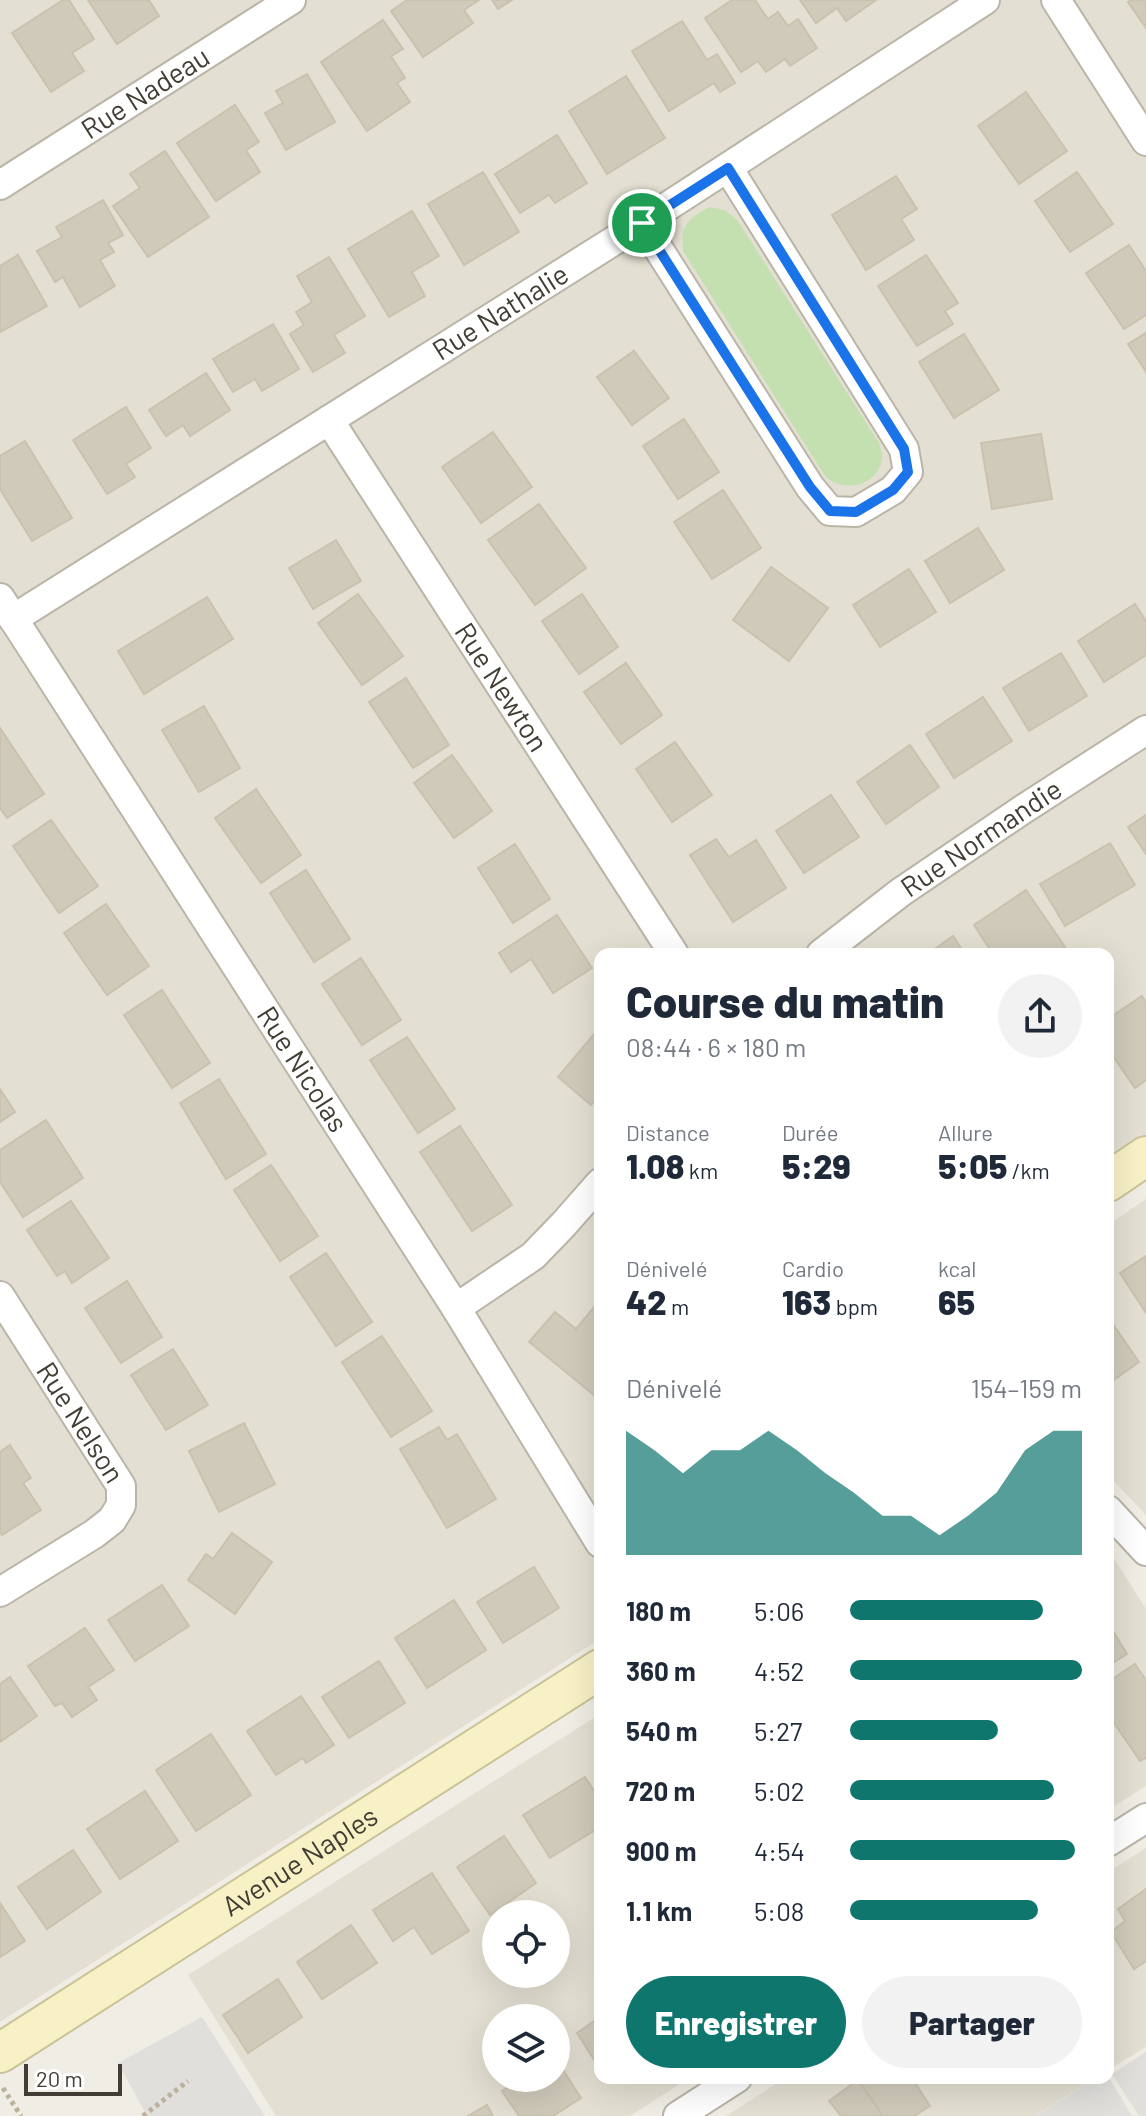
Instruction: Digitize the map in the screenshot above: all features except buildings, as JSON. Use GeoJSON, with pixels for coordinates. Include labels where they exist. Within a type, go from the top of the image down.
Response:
{"type":"FeatureCollection","features":[{"type":"Feature","properties":{"kind":"street","name":"Rue Nadeau"},"geometry":{"type":"LineString","coordinates":[[0,185],[291,0]]}},
{"type":"Feature","properties":{"kind":"street","name":"Rue Nathalie"},"geometry":{"type":"LineString","coordinates":[[6,608],[329,420],[728,168],[985,0]]}},
{"type":"Feature","properties":{"kind":"street"},"geometry":{"type":"LineString","coordinates":[[1056,0],[1146,141]]}},
{"type":"Feature","properties":{"kind":"street"},"geometry":{"type":"LineString","coordinates":[[642,223],[810,487],[830,511],[856,512],[893,490],[908,472],[904,449],[728,168]]}},
{"type":"Feature","properties":{"kind":"street","name":"Rue Newton"},"geometry":{"type":"LineString","coordinates":[[329,420],[670,948]]}},
{"type":"Feature","properties":{"kind":"street","name":"Rue Nicolas"},"geometry":{"type":"LineString","coordinates":[[6,608],[456,1308],[594,1533]]}},
{"type":"Feature","properties":{"kind":"street","name":"Rue Normandie"},"geometry":{"type":"LineString","coordinates":[[829,948],[901,892],[1146,730]]}},
{"type":"Feature","properties":{"kind":"street"},"geometry":{"type":"LineString","coordinates":[[1114,1178],[1146,1156]]}},
{"type":"Feature","properties":{"kind":"street"},"geometry":{"type":"LineString","coordinates":[[456,1308],[533,1256],[594,1190]]}},
{"type":"Feature","properties":{"kind":"street","name":"Rue Nelson"},"geometry":{"type":"LineString","coordinates":[[0,1296],[121,1486],[121,1505],[112,1520],[0,1592]]}},
{"type":"Feature","properties":{"kind":"street"},"geometry":{"type":"LineString","coordinates":[[1114,1516],[1146,1551]]}},
{"type":"Feature","properties":{"kind":"street","name":"Avenue Naples"},"geometry":{"type":"LineString","coordinates":[[1,2070],[594,1673]]}},
{"type":"Feature","properties":{"kind":"street"},"geometry":{"type":"LineString","coordinates":[[1114,1838],[1146,1818]]}},
{"type":"Feature","properties":{"kind":"street"},"geometry":{"type":"LineString","coordinates":[[678,2116],[728,2084]]}},
{"type":"Feature","properties":{"kind":"path"},"geometry":{"type":"LineString","coordinates":[[1,2070],[21,2116]]}},
{"type":"Feature","properties":{"kind":"path"},"geometry":{"type":"LineString","coordinates":[[143,2116],[188,2081]]}},
{"type":"Feature","properties":{"kind":"shaded area"},"geometry":{"type":"Polygon","coordinates":[[[0,0],[1146,0],[1146,1139],[1114,1163],[1114,948],[594,948],[594,1643],[0,2022],[0,0]]]}},
{"type":"Feature","properties":{"kind":"shaded area"},"geometry":{"type":"Polygon","coordinates":[[[1146,1199],[1146,1515],[1114,1481],[1114,1221],[1146,1199]]]}},
{"type":"Feature","properties":{"kind":"shaded area"},"geometry":{"type":"Polygon","coordinates":[[[1114,1558],[1146,1609],[1146,1786],[1114,1806],[1114,1558]]]}},
{"type":"Feature","properties":{"kind":"shaded area"},"geometry":{"type":"Polygon","coordinates":[[[594,1718],[594,2084],[680,2084],[630,2116],[276,2116],[188,1975],[594,1718]]]}},
{"type":"Feature","properties":{"kind":"shaded area"},"geometry":{"type":"Polygon","coordinates":[[[1146,1848],[1146,2047],[1114,2066],[1114,1868],[1146,1848]]]}},
{"type":"Feature","properties":{"kind":"shaded area"},"geometry":{"type":"Polygon","coordinates":[[[202,2017],[265,2116],[147,2116],[118,2063],[202,2017]]]}},
{"type":"Feature","properties":{"kind":"shaded area"},"geometry":{"type":"Polygon","coordinates":[[[1146,2052],[1146,2116],[1139,2116],[1114,2073],[1146,2052]]]}},
{"type":"Feature","properties":{"kind":"shaded area"},"geometry":{"type":"Polygon","coordinates":[[[776,2084],[1086,2084],[1035,2116],[726,2116],[776,2084]]]}},
{"type":"Feature","properties":{"kind":"shaded area"},"geometry":{"type":"Polygon","coordinates":[[[1087,2084],[1113,2084],[1132,2116],[1036,2116],[1087,2084]]]}},
{"type":"Feature","properties":{"kind":"green space"},"geometry":{"type":"Polygon","coordinates":[[[710,207],[725,210],[738,221],[879,443],[882,456],[880,466],[868,480],[860,484],[841,485],[825,476],[683,251],[687,223],[710,207]]]}},
{"type":"Feature","properties":{"kind":"route"},"geometry":{"type":"LineString","coordinates":[[728,168],[904,449],[908,472],[893,490],[856,512],[830,511],[810,487],[642,223],[728,168]]}}]}
